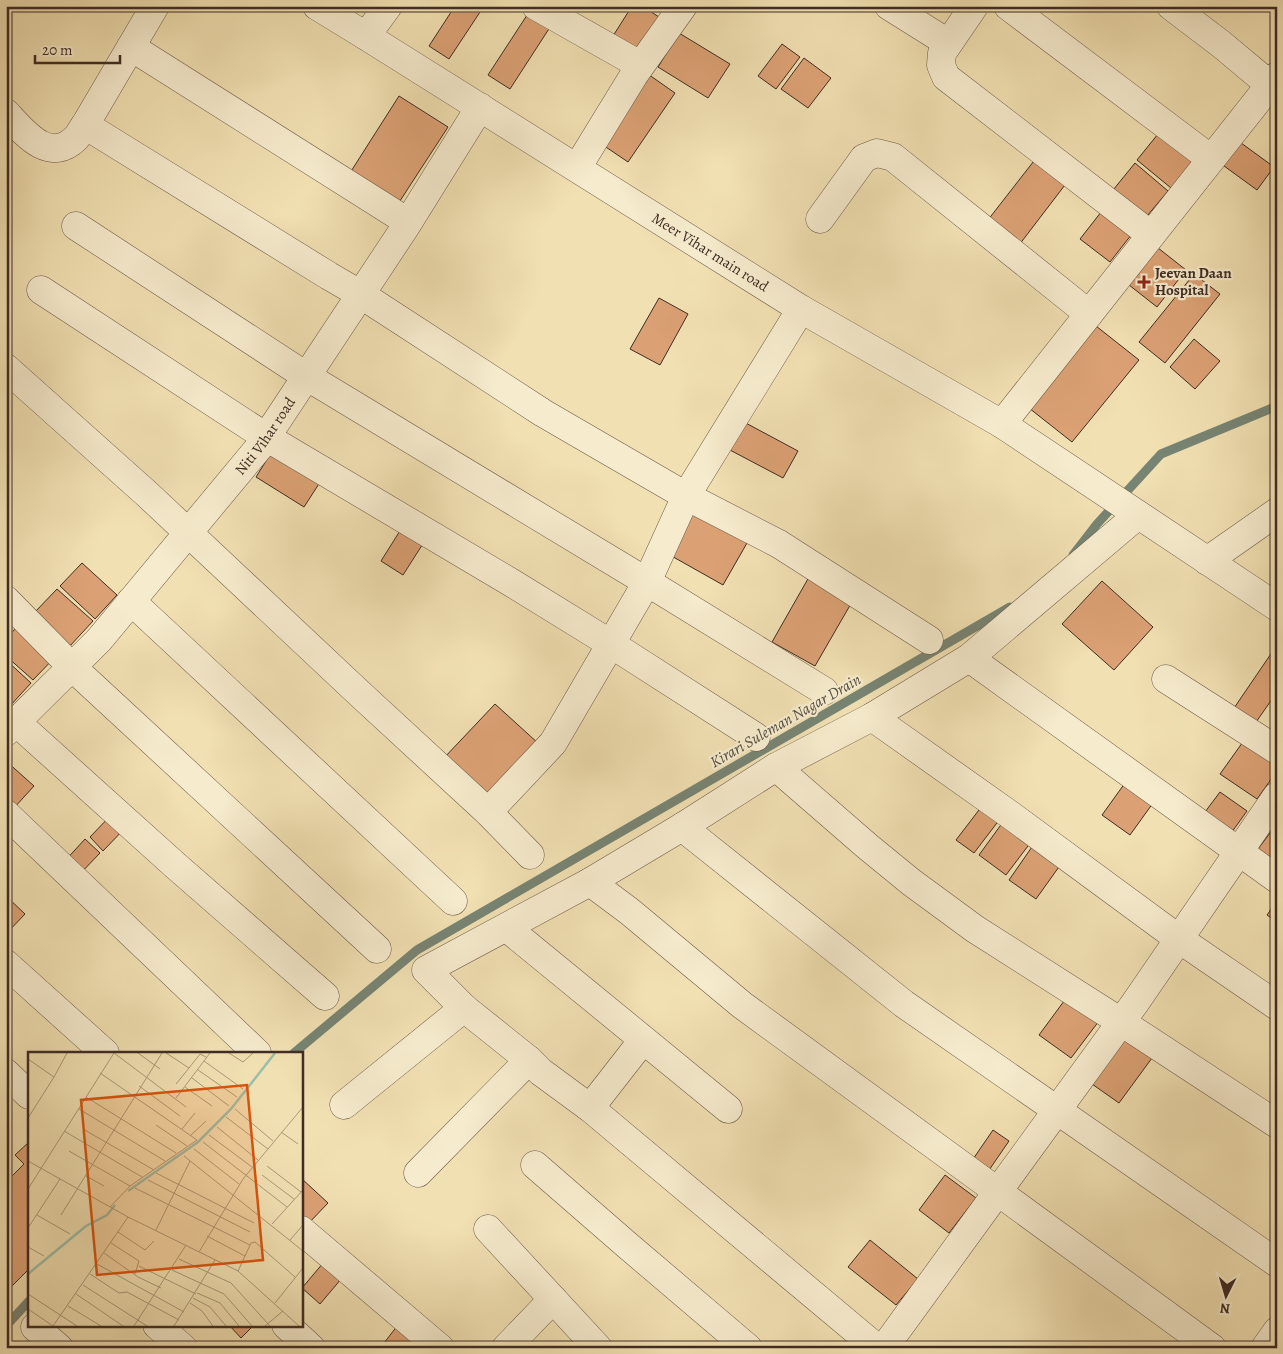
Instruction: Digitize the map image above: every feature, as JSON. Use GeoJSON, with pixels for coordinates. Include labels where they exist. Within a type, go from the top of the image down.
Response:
{"type":"FeatureCollection","features":[{"type":"Feature","properties":{"kind":"street"},"geometry":{"type":"LineString","coordinates":[[6,113],[29,138],[43,147],[61,148],[76,138],[85,126],[155,6]]}},
{"type":"Feature","properties":{"kind":"street","name":"Meer Vihar main road"},"geometry":{"type":"LineString","coordinates":[[316,6],[801,309],[1002,424],[1134,512]]}},
{"type":"Feature","properties":{"kind":"street"},"geometry":{"type":"LineString","coordinates":[[366,36],[388,6]]}},
{"type":"Feature","properties":{"kind":"street"},"geometry":{"type":"LineString","coordinates":[[536,6],[640,65]]}},
{"type":"Feature","properties":{"kind":"street"},"geometry":{"type":"LineString","coordinates":[[577,168],[640,65],[683,6]]}},
{"type":"Feature","properties":{"kind":"street"},"geometry":{"type":"LineString","coordinates":[[889,6],[948,43]]}},
{"type":"Feature","properties":{"kind":"street"},"geometry":{"type":"LineString","coordinates":[[974,6],[942,53],[941,65],[946,77],[1151,235]]}},
{"type":"Feature","properties":{"kind":"street"},"geometry":{"type":"LineString","coordinates":[[1008,6],[1211,160]]}},
{"type":"Feature","properties":{"kind":"street"},"geometry":{"type":"LineString","coordinates":[[1002,424],[1274,81],[1170,6]]}},
{"type":"Feature","properties":{"kind":"street"},"geometry":{"type":"LineString","coordinates":[[131,47],[408,222]]}},
{"type":"Feature","properties":{"kind":"street","name":"Niti Vihar road"},"geometry":{"type":"LineString","coordinates":[[11,728],[99,640],[260,445],[408,222],[480,107]]}},
{"type":"Feature","properties":{"kind":"street"},"geometry":{"type":"LineString","coordinates":[[85,126],[360,294],[543,413],[686,496],[778,544],[930,640]]}},
{"type":"Feature","properties":{"kind":"street"},"geometry":{"type":"LineString","coordinates":[[820,220],[864,158],[878,153],[893,157],[1089,314]]}},
{"type":"Feature","properties":{"kind":"street"},"geometry":{"type":"LineString","coordinates":[[76,226],[306,376],[824,691]]}},
{"type":"Feature","properties":{"kind":"street"},"geometry":{"type":"LineString","coordinates":[[41,290],[266,437],[512,583],[756,737]]}},
{"type":"Feature","properties":{"kind":"street"},"geometry":{"type":"LineString","coordinates":[[488,812],[553,743],[647,582],[686,496],[801,309]]}},
{"type":"Feature","properties":{"kind":"street"},"geometry":{"type":"LineString","coordinates":[[6,368],[147,494],[488,812],[530,856]]}},
{"type":"Feature","properties":{"kind":"street"},"geometry":{"type":"LineString","coordinates":[[877,1348],[590,1108],[541,1072],[529,1060],[464,1008],[426,970],[590,882],[682,827],[776,767],[872,717],[969,658],[1134,512],[1277,607]]}},
{"type":"Feature","properties":{"kind":"street"},"geometry":{"type":"LineString","coordinates":[[1207,561],[1277,512]]}},
{"type":"Feature","properties":{"kind":"street"},"geometry":{"type":"LineString","coordinates":[[6,600],[72,667],[377,949]]}},
{"type":"Feature","properties":{"kind":"street"},"geometry":{"type":"LineString","coordinates":[[131,601],[453,901]]}},
{"type":"Feature","properties":{"kind":"street"},"geometry":{"type":"LineString","coordinates":[[969,658],[1277,879]]}},
{"type":"Feature","properties":{"kind":"street"},"geometry":{"type":"LineString","coordinates":[[1166,679],[1277,750]]}},
{"type":"Feature","properties":{"kind":"street"},"geometry":{"type":"LineString","coordinates":[[872,717],[1009,814],[1178,939],[1277,1006]]}},
{"type":"Feature","properties":{"kind":"street"},"geometry":{"type":"LineString","coordinates":[[11,728],[176,866],[325,996]]}},
{"type":"Feature","properties":{"kind":"street"},"geometry":{"type":"LineString","coordinates":[[776,767],[911,882],[975,929],[1122,1022],[1277,1124]]}},
{"type":"Feature","properties":{"kind":"street"},"geometry":{"type":"LineString","coordinates":[[884,1348],[1122,1022],[1277,796]]}},
{"type":"Feature","properties":{"kind":"street"},"geometry":{"type":"LineString","coordinates":[[6,814],[256,1052]]}},
{"type":"Feature","properties":{"kind":"street"},"geometry":{"type":"LineString","coordinates":[[682,827],[904,1004],[1277,1263]]}},
{"type":"Feature","properties":{"kind":"street"},"geometry":{"type":"LineString","coordinates":[[590,882],[742,1005],[1212,1348]]}},
{"type":"Feature","properties":{"kind":"street"},"geometry":{"type":"LineString","coordinates":[[507,928],[728,1109]]}},
{"type":"Feature","properties":{"kind":"street"},"geometry":{"type":"LineString","coordinates":[[6,964],[104,1052]]}},
{"type":"Feature","properties":{"kind":"street"},"geometry":{"type":"LineString","coordinates":[[344,1105],[464,1008]]}},
{"type":"Feature","properties":{"kind":"street"},"geometry":{"type":"LineString","coordinates":[[590,1108],[644,1040]]}},
{"type":"Feature","properties":{"kind":"street"},"geometry":{"type":"LineString","coordinates":[[418,1173],[529,1060]]}},
{"type":"Feature","properties":{"kind":"street"},"geometry":{"type":"LineString","coordinates":[[6,1073],[28,1094]]}},
{"type":"Feature","properties":{"kind":"street"},"geometry":{"type":"LineString","coordinates":[[535,1165],[748,1348]]}},
{"type":"Feature","properties":{"kind":"street"},"geometry":{"type":"LineString","coordinates":[[488,1229],[598,1348]]}},
{"type":"Feature","properties":{"kind":"street"},"geometry":{"type":"LineString","coordinates":[[302,1231],[440,1348]]}},
{"type":"Feature","properties":{"kind":"street"},"geometry":{"type":"LineString","coordinates":[[506,1348],[554,1300]]}},
{"type":"Feature","properties":{"kind":"street"},"geometry":{"type":"LineString","coordinates":[[158,1326],[183,1348]]}},
{"type":"Feature","properties":{"kind":"street"},"geometry":{"type":"LineString","coordinates":[[287,1326],[311,1348]]}},
{"type":"Feature","properties":{"kind":"street"},"geometry":{"type":"LineString","coordinates":[[35,1327],[59,1348]]}},
{"type":"Feature","properties":{"kind":"street"},"geometry":{"type":"LineString","coordinates":[[1265,1348],[1277,1331]]}},
{"type":"Feature","properties":{"kind":"building"},"geometry":{"type":"Polygon","coordinates":[[[455,6],[484,6],[449,59],[429,46],[455,6]]]}},
{"type":"Feature","properties":{"kind":"building"},"geometry":{"type":"Polygon","coordinates":[[[533,6],[554,21],[510,89],[488,75],[533,6]]]}},
{"type":"Feature","properties":{"kind":"building"},"geometry":{"type":"Polygon","coordinates":[[[632,6],[642,6],[659,17],[637,51],[613,36],[632,6]]]}},
{"type":"Feature","properties":{"kind":"building"},"geometry":{"type":"Polygon","coordinates":[[[679,33],[730,64],[708,98],[658,67],[679,33]]]}},
{"type":"Feature","properties":{"kind":"building"},"geometry":{"type":"Polygon","coordinates":[[[782,44],[800,57],[776,89],[758,76],[782,44]]]}},
{"type":"Feature","properties":{"kind":"building"},"geometry":{"type":"Polygon","coordinates":[[[804,58],[831,78],[808,108],[781,89],[804,58]]]}},
{"type":"Feature","properties":{"kind":"building"},"geometry":{"type":"Polygon","coordinates":[[[645,72],[675,93],[628,162],[597,141],[645,72]]]}},
{"type":"Feature","properties":{"kind":"building"},"geometry":{"type":"Polygon","coordinates":[[[399,96],[448,127],[396,207],[348,176],[399,96]]]}},
{"type":"Feature","properties":{"kind":"building"},"geometry":{"type":"Polygon","coordinates":[[[1162,129],[1196,157],[1171,188],[1137,160],[1162,129]]]}},
{"type":"Feature","properties":{"kind":"building"},"geometry":{"type":"Polygon","coordinates":[[[1237,140],[1274,167],[1257,190],[1220,163],[1237,140]]]}},
{"type":"Feature","properties":{"kind":"building"},"geometry":{"type":"Polygon","coordinates":[[[1037,157],[1068,181],[1016,249],[984,225],[1037,157]]]}},
{"type":"Feature","properties":{"kind":"building"},"geometry":{"type":"Polygon","coordinates":[[[1135,163],[1168,191],[1142,222],[1109,195],[1135,163]]]}},
{"type":"Feature","properties":{"kind":"building"},"geometry":{"type":"Polygon","coordinates":[[[1105,207],[1135,230],[1110,262],[1080,239],[1105,207]]]}},
{"type":"Feature","properties":{"kind":"building"},"geometry":{"type":"Polygon","coordinates":[[[1153,244],[1186,270],[1157,307],[1124,281],[1153,244]]]}},
{"type":"Feature","properties":{"kind":"building"},"geometry":{"type":"Polygon","coordinates":[[[1194,274],[1220,294],[1165,363],[1139,342],[1194,274]]]}},
{"type":"Feature","properties":{"kind":"building"},"geometry":{"type":"Polygon","coordinates":[[[659,298],[688,314],[660,365],[630,349],[659,298]]]}},
{"type":"Feature","properties":{"kind":"building"},"geometry":{"type":"Polygon","coordinates":[[[1096,326],[1139,360],[1072,442],[1029,408],[1096,326]]]}},
{"type":"Feature","properties":{"kind":"building"},"geometry":{"type":"Polygon","coordinates":[[[1194,339],[1220,361],[1195,389],[1170,367],[1194,339]]]}},
{"type":"Feature","properties":{"kind":"building"},"geometry":{"type":"Polygon","coordinates":[[[742,421],[798,451],[783,478],[728,449],[742,421]]]}},
{"type":"Feature","properties":{"kind":"building"},"geometry":{"type":"Polygon","coordinates":[[[276,445],[324,476],[304,507],[256,477],[276,445]]]}},
{"type":"Feature","properties":{"kind":"building"},"geometry":{"type":"Polygon","coordinates":[[[696,505],[751,536],[723,585],[668,554],[696,505]]]}},
{"type":"Feature","properties":{"kind":"building"},"geometry":{"type":"Polygon","coordinates":[[[403,526],[426,539],[403,575],[381,561],[403,526]]]}},
{"type":"Feature","properties":{"kind":"building"},"geometry":{"type":"Polygon","coordinates":[[[82,563],[117,595],[95,619],[60,586],[82,563]]]}},
{"type":"Feature","properties":{"kind":"building"},"geometry":{"type":"Polygon","coordinates":[[[813,570],[856,595],[815,666],[772,642],[813,570]]]}},
{"type":"Feature","properties":{"kind":"building"},"geometry":{"type":"Polygon","coordinates":[[[1102,581],[1153,627],[1114,670],[1062,624],[1102,581]]]}},
{"type":"Feature","properties":{"kind":"building"},"geometry":{"type":"Polygon","coordinates":[[[57,589],[93,621],[69,647],[33,614],[57,589]]]}},
{"type":"Feature","properties":{"kind":"building"},"geometry":{"type":"Polygon","coordinates":[[[22,621],[58,654],[33,680],[6,656],[6,639],[22,621]]]}},
{"type":"Feature","properties":{"kind":"building"},"geometry":{"type":"Polygon","coordinates":[[[1277,645],[1277,692],[1254,725],[1232,711],[1277,645]]]}},
{"type":"Feature","properties":{"kind":"building"},"geometry":{"type":"Polygon","coordinates":[[[6,660],[31,683],[9,707],[6,705],[6,660]]]}},
{"type":"Feature","properties":{"kind":"building"},"geometry":{"type":"Polygon","coordinates":[[[495,704],[539,744],[486,799],[443,759],[495,704]]]}},
{"type":"Feature","properties":{"kind":"building"},"geometry":{"type":"Polygon","coordinates":[[[1245,739],[1277,761],[1277,771],[1257,799],[1220,774],[1245,739]]]}},
{"type":"Feature","properties":{"kind":"building"},"geometry":{"type":"Polygon","coordinates":[[[6,761],[34,786],[13,809],[6,803],[6,761]]]}},
{"type":"Feature","properties":{"kind":"building"},"geometry":{"type":"Polygon","coordinates":[[[1125,783],[1153,803],[1130,835],[1102,815],[1125,783]]]}},
{"type":"Feature","properties":{"kind":"building"},"geometry":{"type":"Polygon","coordinates":[[[1220,792],[1247,811],[1229,836],[1202,816],[1220,792]]]}},
{"type":"Feature","properties":{"kind":"building"},"geometry":{"type":"Polygon","coordinates":[[[982,806],[1000,819],[974,853],[956,840],[982,806]]]}},
{"type":"Feature","properties":{"kind":"building"},"geometry":{"type":"Polygon","coordinates":[[[113,813],[127,826],[103,851],[90,837],[113,813]]]}},
{"type":"Feature","properties":{"kind":"building"},"geometry":{"type":"Polygon","coordinates":[[[1003,822],[1031,842],[1006,875],[979,855],[1003,822]]]}},
{"type":"Feature","properties":{"kind":"building"},"geometry":{"type":"Polygon","coordinates":[[[1277,825],[1277,869],[1255,853],[1277,825]]]}},
{"type":"Feature","properties":{"kind":"building"},"geometry":{"type":"Polygon","coordinates":[[[85,839],[100,853],[77,877],[63,863],[85,839]]]}},
{"type":"Feature","properties":{"kind":"building"},"geometry":{"type":"Polygon","coordinates":[[[1034,844],[1061,864],[1036,899],[1009,880],[1034,844]]]}},
{"type":"Feature","properties":{"kind":"building"},"geometry":{"type":"Polygon","coordinates":[[[6,896],[25,914],[6,934],[6,896]]]}},
{"type":"Feature","properties":{"kind":"building"},"geometry":{"type":"Polygon","coordinates":[[[1277,901],[1277,922],[1267,915],[1277,901]]]}},
{"type":"Feature","properties":{"kind":"building"},"geometry":{"type":"Polygon","coordinates":[[[1067,997],[1099,1021],[1071,1058],[1039,1035],[1067,997]]]}},
{"type":"Feature","properties":{"kind":"building"},"geometry":{"type":"Polygon","coordinates":[[[1126,1038],[1152,1058],[1119,1103],[1092,1084],[1126,1038]]]}},
{"type":"Feature","properties":{"kind":"building"},"geometry":{"type":"Polygon","coordinates":[[[993,1130],[1009,1141],[985,1176],[969,1165],[993,1130]]]}},
{"type":"Feature","properties":{"kind":"building"},"geometry":{"type":"Polygon","coordinates":[[[28,1143],[28,1270],[6,1292],[6,1182],[24,1164],[15,1155],[28,1143]]]}},
{"type":"Feature","properties":{"kind":"building"},"geometry":{"type":"Polygon","coordinates":[[[945,1175],[976,1198],[949,1233],[919,1210],[945,1175]]]}},
{"type":"Feature","properties":{"kind":"building"},"geometry":{"type":"Polygon","coordinates":[[[302,1179],[328,1203],[307,1225],[302,1221],[302,1179]]]}},
{"type":"Feature","properties":{"kind":"building"},"geometry":{"type":"Polygon","coordinates":[[[870,1240],[918,1279],[896,1305],[848,1267],[870,1240]]]}},
{"type":"Feature","properties":{"kind":"building"},"geometry":{"type":"Polygon","coordinates":[[[324,1262],[342,1278],[320,1304],[302,1288],[324,1262]]]}},
{"type":"Feature","properties":{"kind":"building"},"geometry":{"type":"Polygon","coordinates":[[[398,1325],[418,1342],[413,1348],[380,1348],[398,1325]]]}},
{"type":"Feature","properties":{"kind":"building"},"geometry":{"type":"Polygon","coordinates":[[[230,1326],[253,1326],[241,1338],[230,1326]]]}},
{"type":"Feature","properties":{"kind":"waterway","name":"Kirari Suleman Nagar Drain"},"geometry":{"type":"LineString","coordinates":[[1073,555],[1097,524],[1161,454],[1277,406]]}},
{"type":"Feature","properties":{"kind":"waterway","name":"Kirari Suleman Nagar Drain"},"geometry":{"type":"LineString","coordinates":[[295,1052],[417,950],[1010,607]]}},
{"type":"Feature","properties":{"kind":"waterway","name":"Kirari Suleman Nagar Drain"},"geometry":{"type":"LineString","coordinates":[[6,1326],[28,1302]]}},
{"type":"Feature","properties":{"kind":"place","name":"Jeevan Daan Hospital"},"geometry":{"type":"Point","coordinates":[1144,282]}}]}
